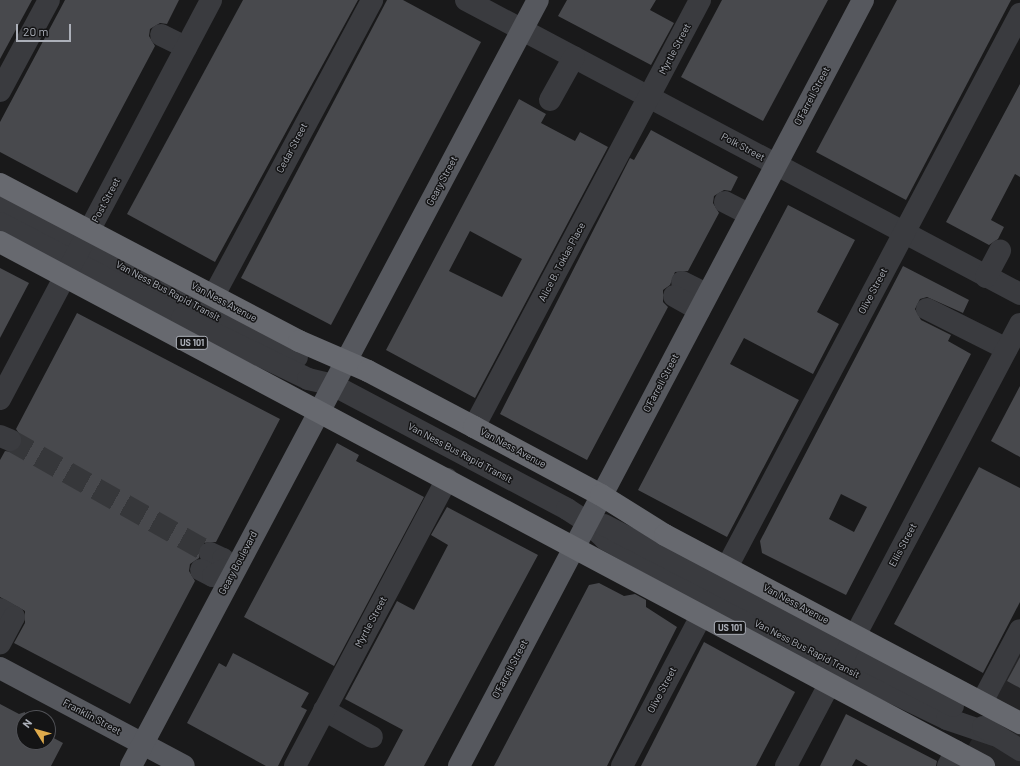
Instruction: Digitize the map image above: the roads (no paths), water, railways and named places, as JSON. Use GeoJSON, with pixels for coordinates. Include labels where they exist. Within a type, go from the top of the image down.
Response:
{"type":"FeatureCollection","features":[{"type":"Feature","properties":{"kind":"highway","name":"Van Ness Avenue"},"geometry":{"type":"LineString","coordinates":[[0,184],[77,253],[318,410],[702,614],[982,702],[1020,723]]}},
{"type":"Feature","properties":{"kind":"highway","name":"Van Ness Avenue"},"geometry":{"type":"LineString","coordinates":[[0,242],[77,253],[213,296],[299,341],[346,361],[474,427],[601,495],[727,568],[843,658],[952,758],[984,766]]}},
{"type":"Feature","properties":{"kind":"main road","name":"Geary Street"},"geometry":{"type":"LineString","coordinates":[[346,361],[538,0]]}},
{"type":"Feature","properties":{"kind":"main road","name":"O'Farrell Street"},"geometry":{"type":"LineString","coordinates":[[459,766],[863,0]]}},
{"type":"Feature","properties":{"kind":"main road","name":"Geary Boulevard"},"geometry":{"type":"LineString","coordinates":[[131,766],[228,573],[346,361]]}},
{"type":"Feature","properties":{"kind":"main road","name":"Franklin Street"},"geometry":{"type":"LineString","coordinates":[[0,668],[184,766]]}},
{"type":"Feature","properties":{"kind":"street"},"geometry":{"type":"LineString","coordinates":[[0,91],[49,0]]}},
{"type":"Feature","properties":{"kind":"street","name":"Post Street"},"geometry":{"type":"LineString","coordinates":[[1,396],[211,0]]}},
{"type":"Feature","properties":{"kind":"street","name":"Cedar Street"},"geometry":{"type":"LineString","coordinates":[[213,296],[345,67],[372,0]]}},
{"type":"Feature","properties":{"kind":"street","name":"Polk Street"},"geometry":{"type":"LineString","coordinates":[[466,0],[1020,294]]}},
{"type":"Feature","properties":{"kind":"street","name":"Myrtle Street"},"geometry":{"type":"LineString","coordinates":[[649,97],[700,0]]}},
{"type":"Feature","properties":{"kind":"street","name":"Olive Street"},"geometry":{"type":"LineString","coordinates":[[727,568],[1020,14]]}},
{"type":"Feature","properties":{"kind":"street"},"geometry":{"type":"LineString","coordinates":[[160,36],[186,47]]}},
{"type":"Feature","properties":{"kind":"street"},"geometry":{"type":"LineString","coordinates":[[550,100],[574,57]]}},
{"type":"Feature","properties":{"kind":"street","name":"Alice B. Toklas Place"},"geometry":{"type":"LineString","coordinates":[[474,427],[649,97]]}},
{"type":"Feature","properties":{"kind":"street","name":"Van Ness Bus Rapid Transit"},"geometry":{"type":"LineString","coordinates":[[0,202],[77,253]]}},
{"type":"Feature","properties":{"kind":"street"},"geometry":{"type":"LineString","coordinates":[[725,202],[750,215]]}},
{"type":"Feature","properties":{"kind":"street","name":"Van Ness Bus Rapid Transit"},"geometry":{"type":"LineString","coordinates":[[0,223],[77,253],[314,366],[333,385],[587,522],[612,526],[843,658],[951,705],[994,735],[1020,750]]}},
{"type":"Feature","properties":{"kind":"street"},"geometry":{"type":"LineString","coordinates":[[986,276],[1000,251]]}},
{"type":"Feature","properties":{"kind":"street"},"geometry":{"type":"LineString","coordinates":[[678,289],[703,302]]}},
{"type":"Feature","properties":{"kind":"street"},"geometry":{"type":"LineString","coordinates":[[927,309],[1007,349]]}},
{"type":"Feature","properties":{"kind":"street","name":"Ellis Street"},"geometry":{"type":"LineString","coordinates":[[786,766],[1020,324]]}},
{"type":"Feature","properties":{"kind":"street","name":"Myrtle Street"},"geometry":{"type":"LineString","coordinates":[[295,766],[447,479]]}},
{"type":"Feature","properties":{"kind":"street"},"geometry":{"type":"LineString","coordinates":[[205,561],[223,559],[228,573]]}},
{"type":"Feature","properties":{"kind":"street"},"geometry":{"type":"LineString","coordinates":[[0,609],[14,617],[0,643]]}},
{"type":"Feature","properties":{"kind":"street","name":"Olive Street"},"geometry":{"type":"LineString","coordinates":[[622,766],[702,614]]}},
{"type":"Feature","properties":{"kind":"street"},"geometry":{"type":"LineString","coordinates":[[982,702],[1020,630]]}},
{"type":"Feature","properties":{"kind":"street"},"geometry":{"type":"LineString","coordinates":[[324,710],[372,737]]}},
{"type":"Feature","properties":{"kind":"tunnel"},"geometry":{"type":"LineString","coordinates":[[10,440],[210,553]]}}]}
